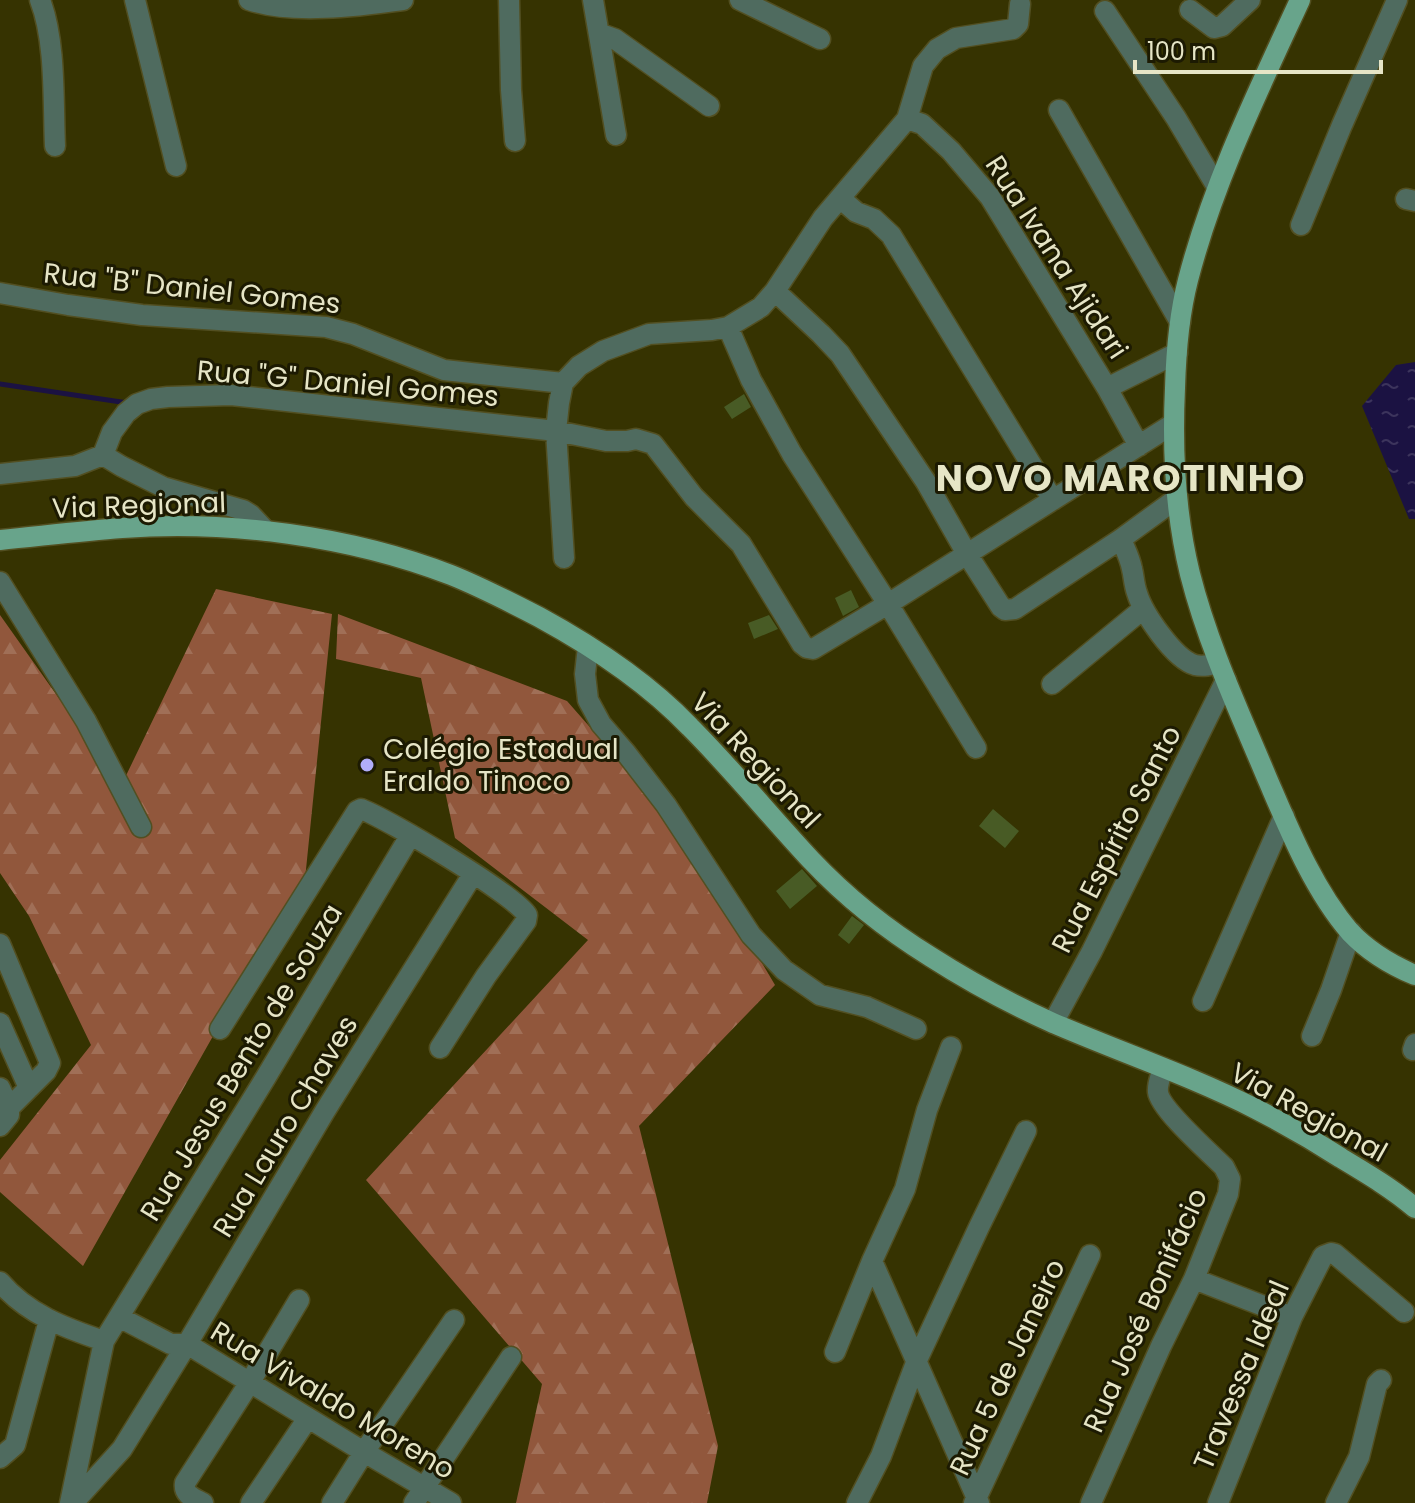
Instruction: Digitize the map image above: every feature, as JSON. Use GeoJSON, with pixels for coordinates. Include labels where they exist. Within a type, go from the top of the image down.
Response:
{"type":"FeatureCollection","features":[{"type":"Feature","properties":{"kind":"main road"},"geometry":{"type":"LineString","coordinates":[[1300,0],[1217,187],[1187,283],[1180,322],[1173,424],[1176,499],[1191,577],[1223,672],[1284,816],[1324,897],[1351,932],[1377,954],[1415,975]]}},
{"type":"Feature","properties":{"kind":"main road","name":"Via Regional"},"geometry":{"type":"LineString","coordinates":[[0,540],[124,528],[266,531],[398,557],[449,574],[497,595],[621,667],[689,725],[814,864],[876,919],[930,957],[1053,1023],[1255,1108],[1322,1145],[1415,1208]]}},
{"type":"Feature","properties":{"kind":"street"},"geometry":{"type":"LineString","coordinates":[[40,0],[52,74],[55,146]]}},
{"type":"Feature","properties":{"kind":"street"},"geometry":{"type":"LineString","coordinates":[[135,0],[176,166]]}},
{"type":"Feature","properties":{"kind":"street"},"geometry":{"type":"LineString","coordinates":[[249,0],[262,5],[331,8],[403,0]]}},
{"type":"Feature","properties":{"kind":"street"},"geometry":{"type":"LineString","coordinates":[[509,0],[515,141]]}},
{"type":"Feature","properties":{"kind":"street"},"geometry":{"type":"LineString","coordinates":[[593,0],[616,135]]}},
{"type":"Feature","properties":{"kind":"street"},"geometry":{"type":"LineString","coordinates":[[740,0],[820,39]]}},
{"type":"Feature","properties":{"kind":"street"},"geometry":{"type":"LineString","coordinates":[[1190,10],[1214,28],[1222,26],[1250,0]]}},
{"type":"Feature","properties":{"kind":"street"},"geometry":{"type":"LineString","coordinates":[[1301,225],[1397,0]]}},
{"type":"Feature","properties":{"kind":"street"},"geometry":{"type":"LineString","coordinates":[[564,558],[556,431],[563,383],[579,366],[603,351],[649,334],[728,327],[761,307],[823,218],[907,119],[923,66],[937,49],[956,38],[1017,27],[1023,1]]}},
{"type":"Feature","properties":{"kind":"street"},"geometry":{"type":"LineString","coordinates":[[1105,11],[1176,118],[1217,187]]}},
{"type":"Feature","properties":{"kind":"street"},"geometry":{"type":"LineString","coordinates":[[601,34],[615,39],[709,106]]}},
{"type":"Feature","properties":{"kind":"street"},"geometry":{"type":"LineString","coordinates":[[1059,110],[1180,322]]}},
{"type":"Feature","properties":{"kind":"street","name":"Rua Ivana Ajidari"},"geometry":{"type":"LineString","coordinates":[[907,119],[922,124],[973,173],[1107,388],[1139,446]]}},
{"type":"Feature","properties":{"kind":"street"},"geometry":{"type":"LineString","coordinates":[[840,198],[856,212],[874,219],[891,235],[1053,500]]}},
{"type":"Feature","properties":{"kind":"street"},"geometry":{"type":"LineString","coordinates":[[775,291],[840,354],[926,482],[967,554],[1005,610],[1015,609],[1176,499]]}},
{"type":"Feature","properties":{"kind":"street","name":"Rua \"B\" Daniel Gomes"},"geometry":{"type":"LineString","coordinates":[[0,293],[142,315],[326,327],[353,334],[444,370],[563,383]]}},
{"type":"Feature","properties":{"kind":"street"},"geometry":{"type":"LineString","coordinates":[[728,327],[751,380],[792,454],[976,748]]}},
{"type":"Feature","properties":{"kind":"street"},"geometry":{"type":"LineString","coordinates":[[1107,388],[1177,353]]}},
{"type":"Feature","properties":{"kind":"street","name":"Rua \"G\" Daniel Gomes"},"geometry":{"type":"LineString","coordinates":[[103,455],[118,422],[137,404],[168,397],[231,395],[556,431],[606,441],[636,439],[653,444],[694,497],[741,544],[807,648],[813,649],[888,604]]}},
{"type":"Feature","properties":{"kind":"street"},"geometry":{"type":"LineString","coordinates":[[888,604],[1173,424]]}},
{"type":"Feature","properties":{"kind":"street"},"geometry":{"type":"LineString","coordinates":[[0,474],[75,466],[103,455],[163,487],[243,510],[266,531]]}},
{"type":"Feature","properties":{"kind":"street"},"geometry":{"type":"LineString","coordinates":[[1121,539],[1143,609],[1165,641],[1193,665],[1223,672]]}},
{"type":"Feature","properties":{"kind":"street"},"geometry":{"type":"LineString","coordinates":[[0,582],[86,721],[141,827]]}},
{"type":"Feature","properties":{"kind":"street"},"geometry":{"type":"LineString","coordinates":[[1052,684],[1143,609]]}},
{"type":"Feature","properties":{"kind":"street"},"geometry":{"type":"LineString","coordinates":[[588,646],[585,674],[588,700],[601,724],[666,805],[751,935],[784,970],[820,995],[867,1007],[916,1029]]}},
{"type":"Feature","properties":{"kind":"street","name":"Rua Espírito Santo"},"geometry":{"type":"LineString","coordinates":[[1053,1023],[1092,951],[1223,672]]}},
{"type":"Feature","properties":{"kind":"street"},"geometry":{"type":"LineString","coordinates":[[220,1029],[357,811],[363,809],[473,874],[527,915],[526,921],[440,1048]]}},
{"type":"Feature","properties":{"kind":"street"},"geometry":{"type":"LineString","coordinates":[[1203,1001],[1284,816]]}},
{"type":"Feature","properties":{"kind":"street","name":"Rua Jesus Bento de Souza"},"geometry":{"type":"LineString","coordinates":[[104,1341],[410,836]]}},
{"type":"Feature","properties":{"kind":"street","name":"Rua Lauro Chaves"},"geometry":{"type":"LineString","coordinates":[[72,1503],[122,1449],[325,1111],[473,874]]}},
{"type":"Feature","properties":{"kind":"street"},"geometry":{"type":"LineString","coordinates":[[1312,1036],[1351,932]]}},
{"type":"Feature","properties":{"kind":"street"},"geometry":{"type":"LineString","coordinates":[[0,944],[50,1059],[49,1067],[5,1117]]}},
{"type":"Feature","properties":{"kind":"street"},"geometry":{"type":"LineString","coordinates":[[0,1023],[29,1088]]}},
{"type":"Feature","properties":{"kind":"street"},"geometry":{"type":"LineString","coordinates":[[835,1352],[905,1189],[927,1110],[951,1047]]}},
{"type":"Feature","properties":{"kind":"street","name":"Rua José Bonifácio"},"geometry":{"type":"LineString","coordinates":[[1091,1503],[1194,1279],[1228,1194],[1230,1179],[1224,1167],[1162,1103],[1157,1087],[1163,1068]]}},
{"type":"Feature","properties":{"kind":"street"},"geometry":{"type":"LineString","coordinates":[[0,1088],[5,1117]]}},
{"type":"Feature","properties":{"kind":"street"},"geometry":{"type":"LineString","coordinates":[[857,1503],[881,1456],[917,1360],[1026,1131]]}},
{"type":"Feature","properties":{"kind":"street","name":"Travessa Ideal"},"geometry":{"type":"LineString","coordinates":[[1218,1503],[1292,1317],[1323,1256],[1335,1254],[1404,1312]]}},
{"type":"Feature","properties":{"kind":"street","name":"Rua 5 de Janeiro"},"geometry":{"type":"LineString","coordinates":[[976,1501],[1090,1255]]}},
{"type":"Feature","properties":{"kind":"street"},"geometry":{"type":"LineString","coordinates":[[872,1261],[976,1501]]}},
{"type":"Feature","properties":{"kind":"street"},"geometry":{"type":"LineString","coordinates":[[1194,1279],[1292,1317]]}},
{"type":"Feature","properties":{"kind":"street"},"geometry":{"type":"LineString","coordinates":[[0,1282],[23,1305],[49,1320],[104,1341],[72,1503]]}},
{"type":"Feature","properties":{"kind":"street"},"geometry":{"type":"LineString","coordinates":[[203,1503],[187,1493],[185,1483],[299,1300]]}},
{"type":"Feature","properties":{"kind":"street"},"geometry":{"type":"LineString","coordinates":[[119,1317],[171,1344],[187,1344]]}},
{"type":"Feature","properties":{"kind":"street"},"geometry":{"type":"LineString","coordinates":[[0,1458],[15,1445],[49,1320]]}},
{"type":"Feature","properties":{"kind":"street"},"geometry":{"type":"LineString","coordinates":[[332,1503],[454,1320]]}},
{"type":"Feature","properties":{"kind":"street","name":"Rua Vivaldo Moreno"},"geometry":{"type":"LineString","coordinates":[[187,1344],[364,1452],[418,1495],[451,1503]]}},
{"type":"Feature","properties":{"kind":"street"},"geometry":{"type":"LineString","coordinates":[[418,1495],[511,1357]]}},
{"type":"Feature","properties":{"kind":"street"},"geometry":{"type":"LineString","coordinates":[[1336,1503],[1359,1457],[1377,1384],[1381,1380]]}},
{"type":"Feature","properties":{"kind":"street"},"geometry":{"type":"LineString","coordinates":[[251,1503],[308,1418]]}},
{"type":"Feature","properties":{"kind":"green space"},"geometry":{"type":"Polygon","coordinates":[[[216,589],[332,614],[304,889],[217,1029],[83,1266],[0,1192],[0,1160],[91,1045],[29,916],[0,873],[0,615],[121,786],[216,589]]]}},
{"type":"Feature","properties":{"kind":"green space"},"geometry":{"type":"Polygon","coordinates":[[[338,614],[567,701],[689,840],[775,985],[639,1126],[718,1446],[707,1503],[516,1503],[542,1384],[366,1180],[588,940],[455,838],[421,678],[336,659],[338,614]]]}},
{"type":"Feature","properties":{"kind":"water"},"geometry":{"type":"Polygon","coordinates":[[[1415,362],[1415,519],[1409,519],[1362,406],[1396,365],[1415,362]]]}},
{"type":"Feature","properties":{"kind":"building"},"geometry":{"type":"Polygon","coordinates":[[[744,394],[751,407],[732,419],[724,407],[744,394]]]}},
{"type":"Feature","properties":{"kind":"building"},"geometry":{"type":"Polygon","coordinates":[[[851,590],[859,607],[843,616],[835,598],[851,590]]]}},
{"type":"Feature","properties":{"kind":"building"},"geometry":{"type":"Polygon","coordinates":[[[769,615],[778,629],[754,639],[748,623],[769,615]]]}},
{"type":"Feature","properties":{"kind":"building"},"geometry":{"type":"Polygon","coordinates":[[[993,809],[1019,831],[1005,848],[979,826],[993,809]]]}},
{"type":"Feature","properties":{"kind":"building"},"geometry":{"type":"Polygon","coordinates":[[[802,869],[817,886],[790,909],[776,891],[802,869]]]}},
{"type":"Feature","properties":{"kind":"building"},"geometry":{"type":"Polygon","coordinates":[[[852,916],[864,925],[849,944],[838,935],[852,916]]]}},
{"type":"Feature","properties":{"kind":"waterway"},"geometry":{"type":"LineString","coordinates":[[0,384],[128,403]]}},
{"type":"Feature","properties":{"kind":"place","name":"Colégio Estadual Eraldo Tinoco"},"geometry":{"type":"Point","coordinates":[367,765]}},
{"type":"Feature","properties":{"kind":"district","name":"NOVO MAROTINHO"},"geometry":{"type":"Point","coordinates":[1121,478]}}]}
